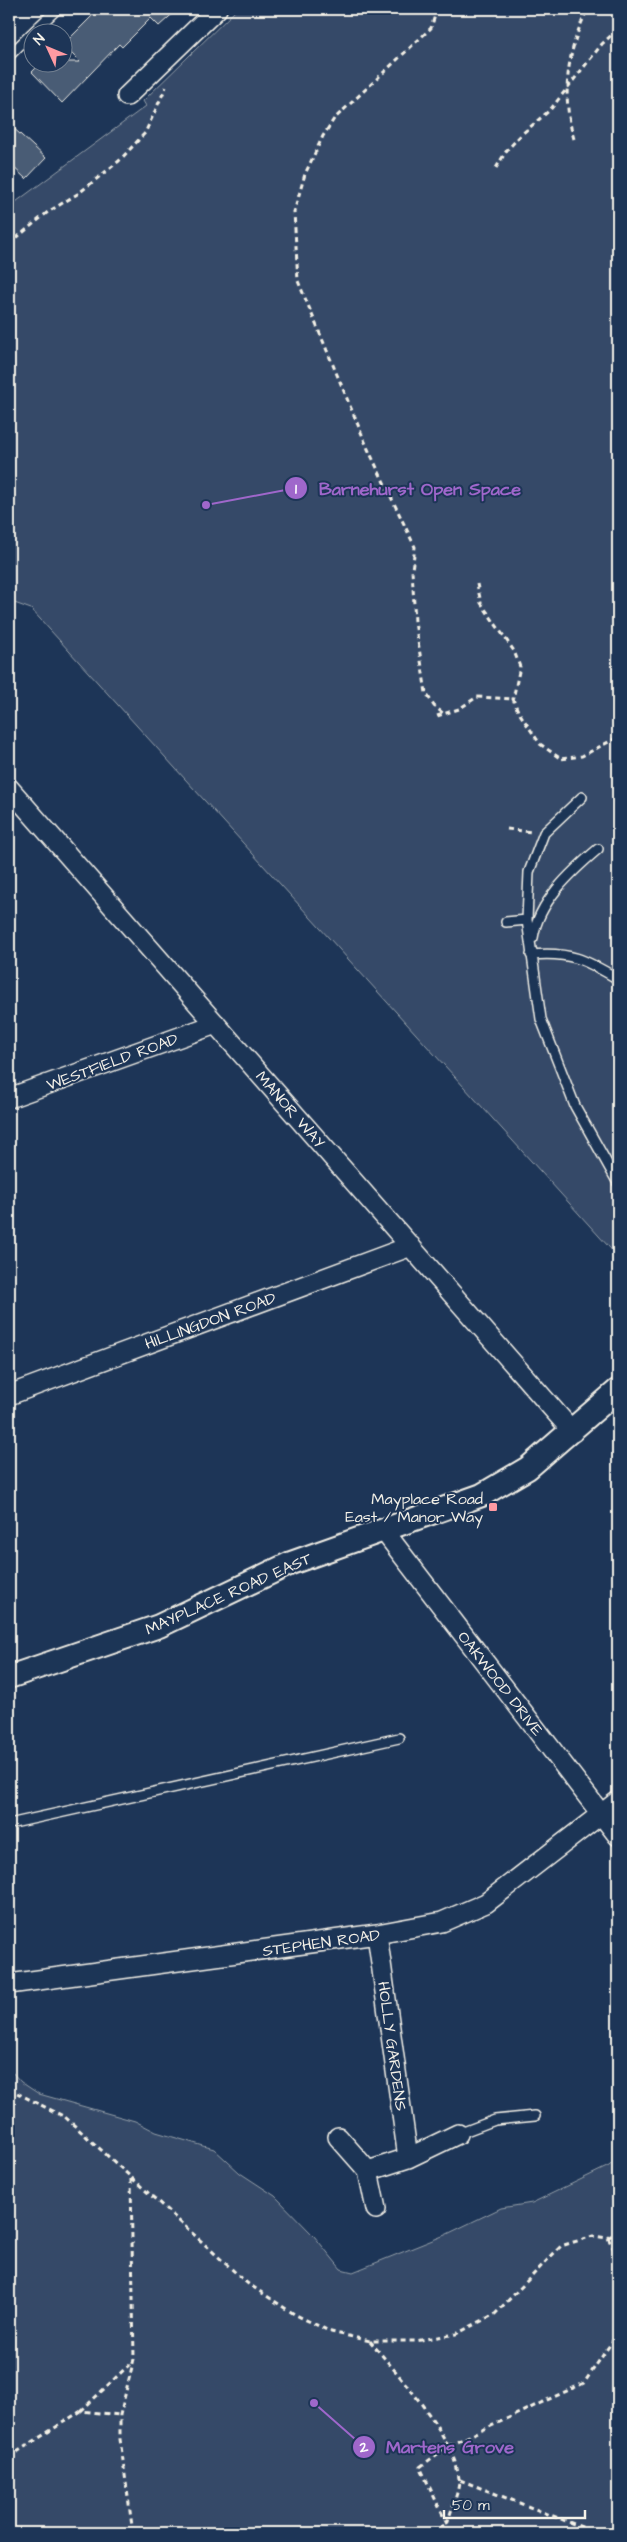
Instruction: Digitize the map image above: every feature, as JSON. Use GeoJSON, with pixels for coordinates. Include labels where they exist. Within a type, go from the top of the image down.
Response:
{"type":"FeatureCollection","features":[{"type":"Feature","properties":{"kind":"street"},"geometry":{"type":"LineString","coordinates":[[127,96],[217,9]]}},
{"type":"Feature","properties":{"kind":"street","name":"MANOR WAY"},"geometry":{"type":"LineString","coordinates":[[9,788],[573,1432]]}},
{"type":"Feature","properties":{"kind":"street","name":"WESTFIELD ROAD"},"geometry":{"type":"LineString","coordinates":[[9,1098],[216,1024]]}},
{"type":"Feature","properties":{"kind":"street","name":"HILLINGDON ROAD"},"geometry":{"type":"LineString","coordinates":[[9,1395],[411,1246]]}},
{"type":"Feature","properties":{"kind":"street","name":"MAYPLACE ROAD EAST"},"geometry":{"type":"LineString","coordinates":[[9,1677],[159,1626],[291,1562],[384,1531],[482,1495],[528,1468],[573,1432],[618,1390]]}},
{"type":"Feature","properties":{"kind":"street","name":"OAKWOOD DRIVE"},"geometry":{"type":"LineString","coordinates":[[384,1531],[618,1836]]}},
{"type":"Feature","properties":{"kind":"street","name":"STEPHEN ROAD"},"geometry":{"type":"LineString","coordinates":[[9,1984],[377,1934],[442,1922],[486,1903],[618,1801]]}},
{"type":"Feature","properties":{"kind":"street","name":"HOLLY GARDENS"},"geometry":{"type":"LineString","coordinates":[[377,1934],[408,2158]]}},
{"type":"Feature","properties":{"kind":"street"},"geometry":{"type":"LineString","coordinates":[[368,2171],[408,2158],[458,2134]]}},
{"type":"Feature","properties":{"kind":"street"},"geometry":{"type":"LineString","coordinates":[[338,2137],[368,2171],[376,2209]]}},
{"type":"Feature","properties":{"kind":"lane"},"geometry":{"type":"LineString","coordinates":[[44,22],[57,9]]}},
{"type":"Feature","properties":{"kind":"lane"},"geometry":{"type":"LineString","coordinates":[[9,56],[22,44]]}},
{"type":"Feature","properties":{"kind":"lane"},"geometry":{"type":"LineString","coordinates":[[582,797],[544,833],[529,872],[528,920],[531,955],[541,1019],[575,1106],[618,1183]]}},
{"type":"Feature","properties":{"kind":"lane"},"geometry":{"type":"LineString","coordinates":[[531,955],[535,925],[554,892],[578,866],[598,849]]}},
{"type":"Feature","properties":{"kind":"lane"},"geometry":{"type":"LineString","coordinates":[[506,922],[528,920]]}},
{"type":"Feature","properties":{"kind":"lane"},"geometry":{"type":"LineString","coordinates":[[531,955],[555,953],[587,961],[618,979]]}},
{"type":"Feature","properties":{"kind":"lane"},"geometry":{"type":"LineString","coordinates":[[9,1824],[398,1738]]}},
{"type":"Feature","properties":{"kind":"lane"},"geometry":{"type":"LineString","coordinates":[[458,2134],[495,2120],[535,2116]]}},
{"type":"Feature","properties":{"kind":"path"},"geometry":{"type":"LineString","coordinates":[[438,9],[431,28],[330,124],[305,174],[294,212],[298,281],[368,449],[416,548],[412,570],[415,622],[426,693],[434,706],[444,714]]}},
{"type":"Feature","properties":{"kind":"path"},"geometry":{"type":"LineString","coordinates":[[574,139],[567,116],[566,89],[579,28],[588,9]]}},
{"type":"Feature","properties":{"kind":"path"},"geometry":{"type":"LineString","coordinates":[[496,168],[507,150],[550,110],[602,44],[618,29]]}},
{"type":"Feature","properties":{"kind":"path"},"geometry":{"type":"LineString","coordinates":[[9,244],[48,212],[79,193],[119,160],[145,133],[166,87]]}},
{"type":"Feature","properties":{"kind":"path"},"geometry":{"type":"LineString","coordinates":[[477,584],[481,603],[514,651],[520,667],[513,699],[518,711],[540,744],[561,759],[582,756],[618,737]]}},
{"type":"Feature","properties":{"kind":"path"},"geometry":{"type":"LineString","coordinates":[[438,716],[459,709],[477,697],[513,699]]}},
{"type":"Feature","properties":{"kind":"path"},"geometry":{"type":"LineString","coordinates":[[507,829],[544,833]]}},
{"type":"Feature","properties":{"kind":"path"},"geometry":{"type":"LineString","coordinates":[[9,2090],[65,2118],[247,2283],[294,2314],[331,2332],[370,2341],[414,2340],[456,2334],[495,2314],[561,2246],[593,2236],[608,2238],[618,2231]]}},
{"type":"Feature","properties":{"kind":"path"},"geometry":{"type":"LineString","coordinates":[[131,2178],[134,2359],[120,2415],[120,2439],[133,2533]]}},
{"type":"Feature","properties":{"kind":"path"},"geometry":{"type":"LineString","coordinates":[[608,2238],[618,2257]]}},
{"type":"Feature","properties":{"kind":"path"},"geometry":{"type":"LineString","coordinates":[[447,2524],[420,2467],[448,2446],[584,2383],[618,2333]]}},
{"type":"Feature","properties":{"kind":"path"},"geometry":{"type":"LineString","coordinates":[[370,2341],[413,2393],[448,2446],[460,2480],[447,2524],[428,2533]]}},
{"type":"Feature","properties":{"kind":"path"},"geometry":{"type":"LineString","coordinates":[[9,2457],[81,2411],[134,2359]]}},
{"type":"Feature","properties":{"kind":"path"},"geometry":{"type":"LineString","coordinates":[[81,2411],[120,2415]]}},
{"type":"Feature","properties":{"kind":"path"},"geometry":{"type":"LineString","coordinates":[[460,2480],[597,2533]]}},
{"type":"Feature","properties":{"kind":"shaded area"},"geometry":{"type":"Polygon","coordinates":[[[237,9],[618,9],[618,1257],[31,609],[9,601],[9,207],[146,106],[143,101],[237,9]]]}},
{"type":"Feature","properties":{"kind":"shaded area"},"geometry":{"type":"Polygon","coordinates":[[[9,2069],[21,2082],[39,2094],[135,2121],[156,2132],[214,2149],[240,2173],[275,2196],[314,2236],[341,2269],[353,2272],[445,2235],[501,2208],[532,2203],[609,2166],[618,2158],[618,2533],[9,2533],[9,2069]]]}},
{"type":"Feature","properties":{"kind":"building"},"geometry":{"type":"Polygon","coordinates":[[[99,9],[178,9],[159,26],[151,18],[122,47],[119,44],[62,103],[32,72],[72,72],[72,62],[80,62],[72,54],[72,36],[99,9]]]}},
{"type":"Feature","properties":{"kind":"building"},"geometry":{"type":"Polygon","coordinates":[[[9,124],[46,158],[26,179],[9,163],[9,124]]]}},
{"type":"Feature","properties":{"kind":"place","name":"Barnehurst Open Space"},"geometry":{"type":"Point","coordinates":[206,505]}},
{"type":"Feature","properties":{"kind":"place","name":"Mayplace Road East / Manor Way"},"geometry":{"type":"Point","coordinates":[493,1507]}},
{"type":"Feature","properties":{"kind":"place","name":"Martens Grove"},"geometry":{"type":"Point","coordinates":[314,2403]}}]}
